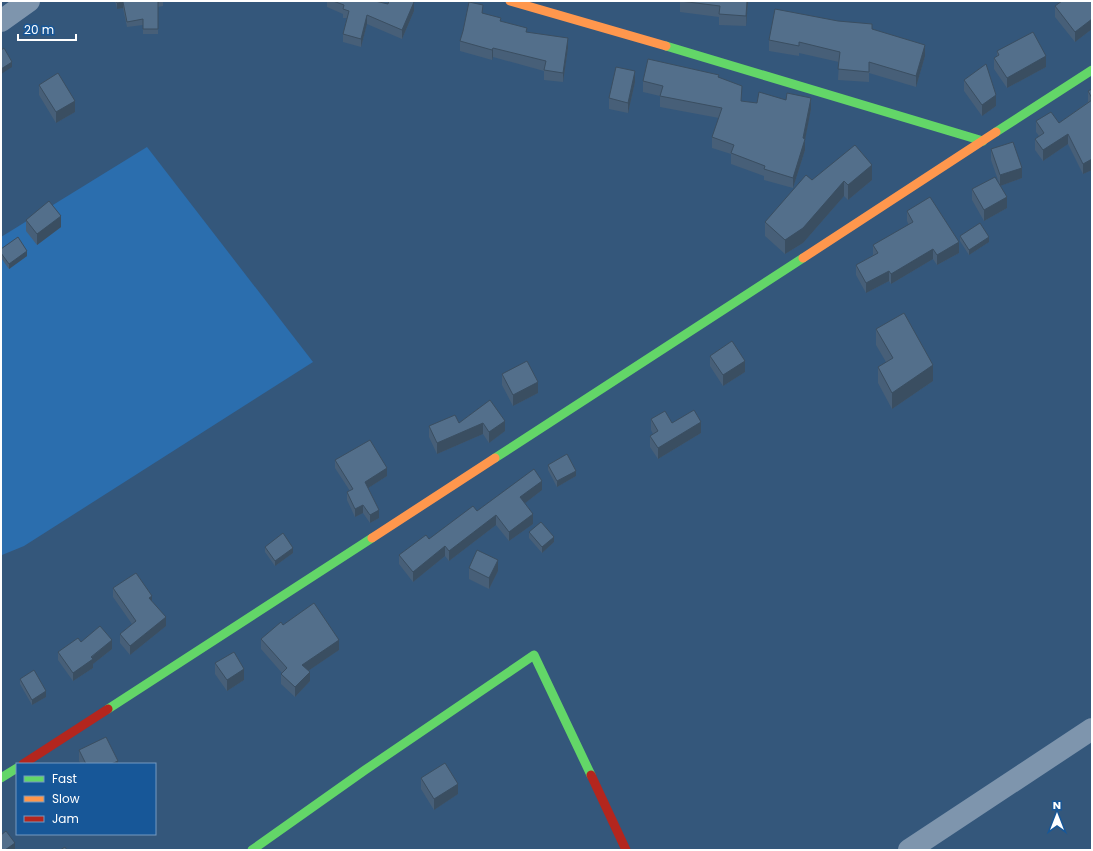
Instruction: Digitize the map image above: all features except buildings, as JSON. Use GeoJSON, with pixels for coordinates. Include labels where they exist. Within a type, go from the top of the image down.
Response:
{"type":"FeatureCollection","features":[{"type":"Feature","properties":{"kind":"main road"},"geometry":{"type":"LineString","coordinates":[[510,1],[609,29],[983,141]]}},
{"type":"Feature","properties":{"kind":"main road"},"geometry":{"type":"LineString","coordinates":[[25,763],[1092,70]]}},
{"type":"Feature","properties":{"kind":"main road"},"geometry":{"type":"LineString","coordinates":[[252,850],[365,770],[534,655],[626,850]]}},
{"type":"Feature","properties":{"kind":"main road"},"geometry":{"type":"LineString","coordinates":[[1,778],[16,769]]}},
{"type":"Feature","properties":{"kind":"street"},"geometry":{"type":"LineString","coordinates":[[1,20],[29,1]]}},
{"type":"Feature","properties":{"kind":"street"},"geometry":{"type":"LineString","coordinates":[[909,850],[1092,729]]}},
{"type":"Feature","properties":{"kind":"shaded area"},"geometry":{"type":"Polygon","coordinates":[[[147,147],[313,362],[24,546],[2,555],[1,237],[147,147]]]}},
{"type":"Feature","properties":{"kind":"traffic: fast"},"geometry":{"type":"LineString","coordinates":[[666,46],[983,141]]}},
{"type":"Feature","properties":{"kind":"traffic: fast"},"geometry":{"type":"LineString","coordinates":[[996,132],[1092,70]]}},
{"type":"Feature","properties":{"kind":"traffic: fast"},"geometry":{"type":"LineString","coordinates":[[495,458],[803,258]]}},
{"type":"Feature","properties":{"kind":"traffic: fast"},"geometry":{"type":"LineString","coordinates":[[108,709],[372,538]]}},
{"type":"Feature","properties":{"kind":"traffic: fast"},"geometry":{"type":"LineString","coordinates":[[252,850],[365,770],[534,655],[591,775]]}},
{"type":"Feature","properties":{"kind":"traffic: fast"},"geometry":{"type":"LineString","coordinates":[[1,778],[16,769]]}},
{"type":"Feature","properties":{"kind":"traffic: slow"},"geometry":{"type":"LineString","coordinates":[[510,1],[666,46]]}},
{"type":"Feature","properties":{"kind":"traffic: slow"},"geometry":{"type":"LineString","coordinates":[[803,258],[996,132]]}},
{"type":"Feature","properties":{"kind":"traffic: slow"},"geometry":{"type":"LineString","coordinates":[[372,538],[495,458]]}},
{"type":"Feature","properties":{"kind":"traffic: jam"},"geometry":{"type":"LineString","coordinates":[[25,763],[108,709]]}},
{"type":"Feature","properties":{"kind":"traffic: jam"},"geometry":{"type":"LineString","coordinates":[[591,775],[626,850]]}}]}
